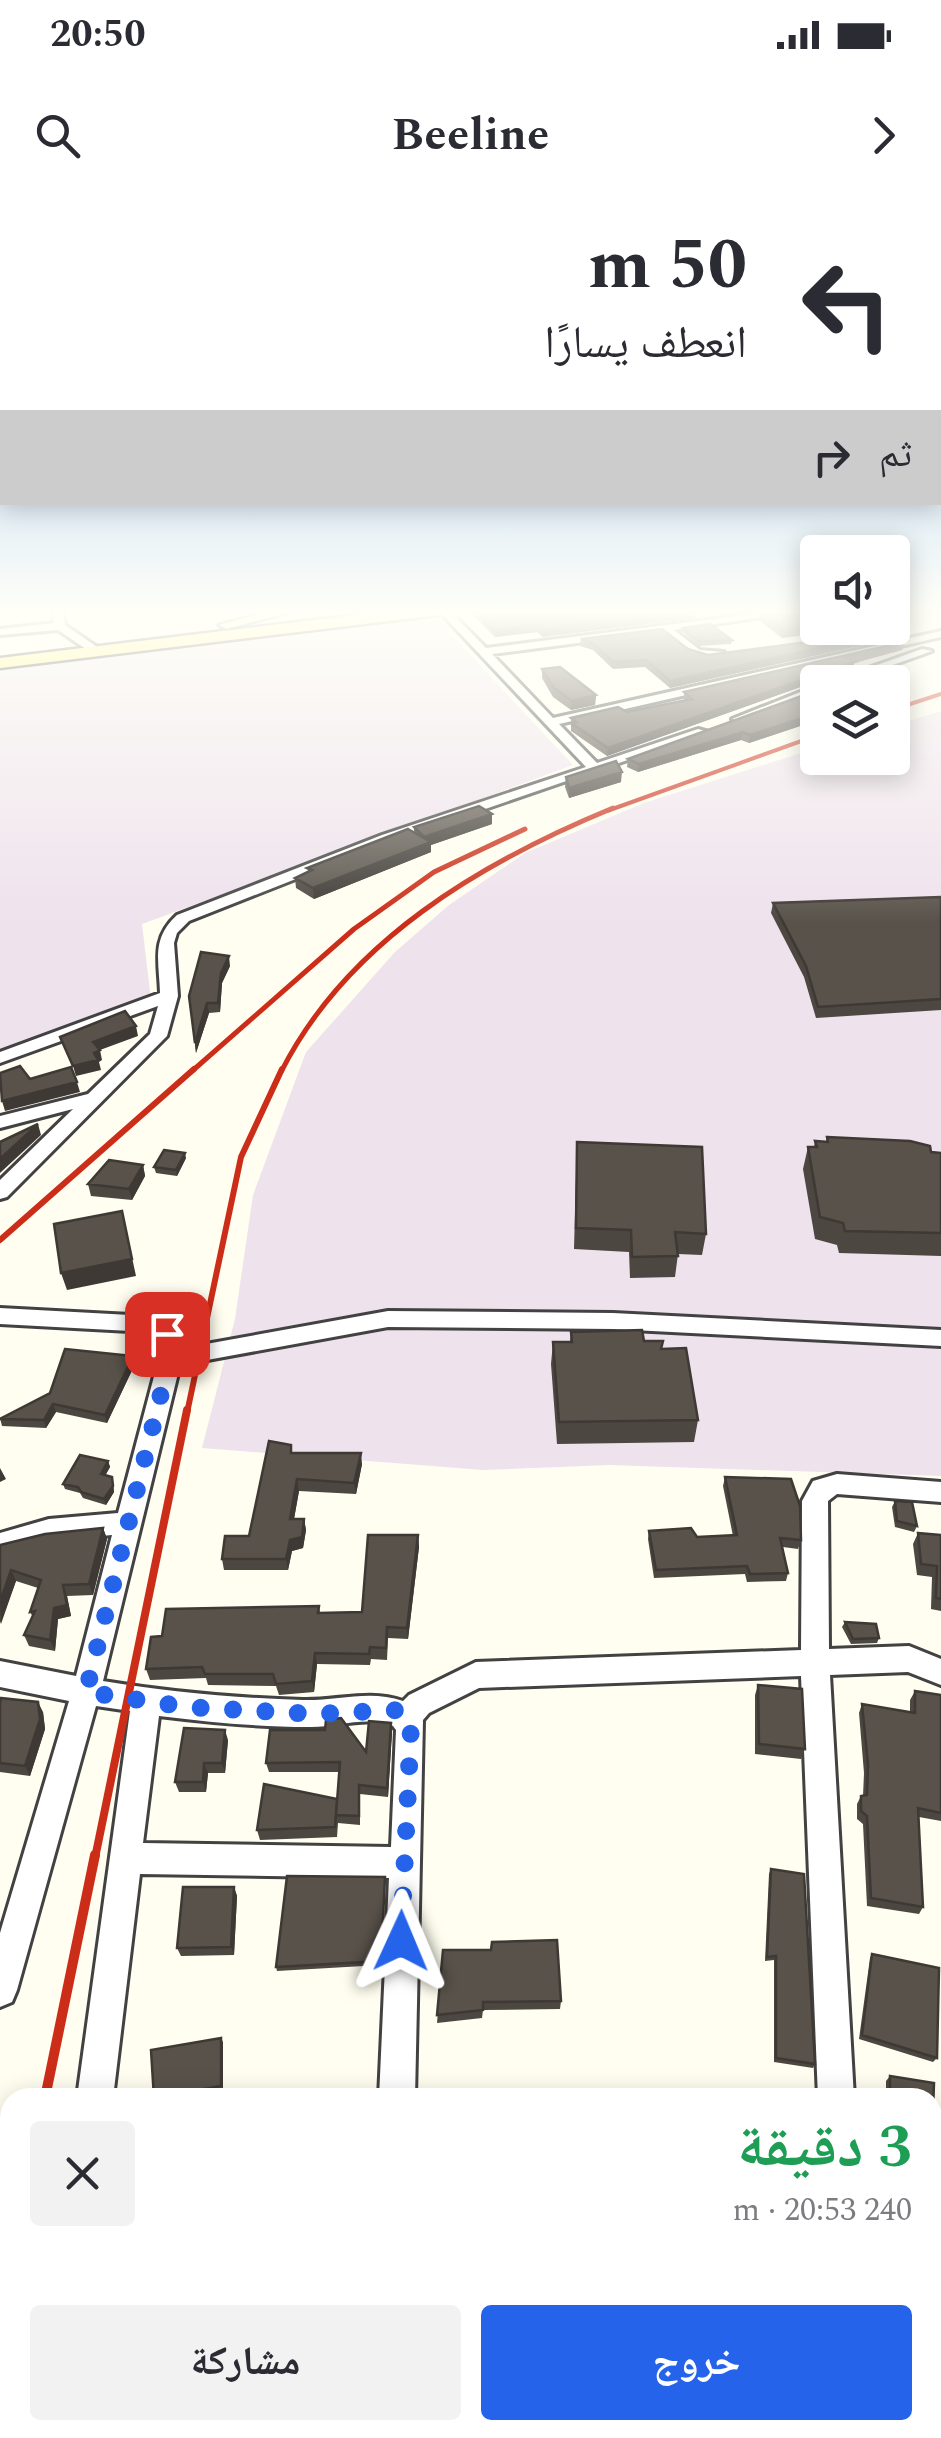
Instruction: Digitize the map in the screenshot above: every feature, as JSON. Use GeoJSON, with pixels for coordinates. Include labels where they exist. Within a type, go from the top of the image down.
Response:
{"type":"FeatureCollection","features":[{"type":"Feature","properties":{"kind":"street"},"geometry":{"type":"LineString","coordinates":[[540,714],[592,766]]}},
{"type":"Feature","properties":{"kind":"street"},"geometry":{"type":"LineString","coordinates":[[548,723],[586,714]]}},
{"type":"Feature","properties":{"kind":"street"},"geometry":{"type":"LineString","coordinates":[[2,1188],[158,1036],[168,996],[166,944],[169,931],[183,918],[321,862],[751,714]]}},
{"type":"Feature","properties":{"kind":"street"},"geometry":{"type":"LineString","coordinates":[[0,1058],[168,996]]}},
{"type":"Feature","properties":{"kind":"street"},"geometry":{"type":"LineString","coordinates":[[0,1122],[94,1098]]}},
{"type":"Feature","properties":{"kind":"street"},"geometry":{"type":"LineString","coordinates":[[0,1316],[149,1327],[172,1338],[86,1692],[11,1904],[0,1990]]}},
{"type":"Feature","properties":{"kind":"street"},"geometry":{"type":"LineString","coordinates":[[168,1359],[388,1319],[613,1320],[941,1338]]}},
{"type":"Feature","properties":{"kind":"street"},"geometry":{"type":"LineString","coordinates":[[836,2088],[815,1662],[815,1501],[822,1488],[837,1484],[941,1492]]}},
{"type":"Feature","properties":{"kind":"street"},"geometry":{"type":"LineString","coordinates":[[0,1544],[48,1530],[128,1523]]}},
{"type":"Feature","properties":{"kind":"street"},"geometry":{"type":"LineString","coordinates":[[407,1717],[435,1694],[476,1675],[909,1659],[941,1672]]}},
{"type":"Feature","properties":{"kind":"street"},"geometry":{"type":"LineString","coordinates":[[0,1674],[146,1702],[314,1714],[390,1709],[407,1717],[411,1726],[397,2088]]}},
{"type":"Feature","properties":{"kind":"street"},"geometry":{"type":"LineString","coordinates":[[95,2088],[146,1702]]}},
{"type":"Feature","properties":{"kind":"street"},"geometry":{"type":"LineString","coordinates":[[126,1858],[403,1863]]}},
{"type":"Feature","properties":{"kind":"shaded area"},"geometry":{"type":"Polygon","coordinates":[[[0,714],[526,714],[573,765],[142,924],[151,1000],[0,1054],[0,714]]]}},
{"type":"Feature","properties":{"kind":"shaded area"},"geometry":{"type":"Polygon","coordinates":[[[941,714],[941,1476],[609,1465],[483,1470],[202,1448],[235,1319],[253,1195],[306,1052],[395,952],[449,905],[525,853],[644,803],[800,753],[800,775],[910,775],[910,721],[941,714]]]}},
{"type":"Feature","properties":{"kind":"building"},"geometry":{"type":"Polygon","coordinates":[[[586,714],[703,714],[608,748],[571,723],[576,722],[571,718],[586,714]]]}},
{"type":"Feature","properties":{"kind":"building"},"geometry":{"type":"Polygon","coordinates":[[[751,714],[800,714],[800,719],[750,735],[743,732],[639,764],[628,759],[751,714]]]}},
{"type":"Feature","properties":{"kind":"building"},"geometry":{"type":"Polygon","coordinates":[[[616,761],[622,772],[569,788],[566,777],[616,761]]]}},
{"type":"Feature","properties":{"kind":"building"},"geometry":{"type":"Polygon","coordinates":[[[479,806],[492,814],[424,837],[414,827],[479,806]]]}},
{"type":"Feature","properties":{"kind":"building"},"geometry":{"type":"Polygon","coordinates":[[[408,829],[431,842],[313,888],[295,878],[312,870],[307,868],[408,829]]]}},
{"type":"Feature","properties":{"kind":"building"},"geometry":{"type":"Polygon","coordinates":[[[941,897],[941,999],[818,1007],[806,966],[773,903],[941,897]]]}},
{"type":"Feature","properties":{"kind":"building"},"geometry":{"type":"Polygon","coordinates":[[[201,952],[229,956],[221,973],[218,1003],[207,1003],[195,1043],[189,996],[201,952]]]}},
{"type":"Feature","properties":{"kind":"building"},"geometry":{"type":"Polygon","coordinates":[[[125,1011],[136,1026],[93,1042],[100,1050],[94,1053],[98,1060],[73,1066],[60,1037],[125,1011]]]}},
{"type":"Feature","properties":{"kind":"building"},"geometry":{"type":"Polygon","coordinates":[[[20,1066],[30,1079],[71,1067],[77,1082],[2,1101],[0,1073],[20,1066]]]}},
{"type":"Feature","properties":{"kind":"building"},"geometry":{"type":"Polygon","coordinates":[[[38,1124],[0,1159],[0,1142],[38,1124]]]}},
{"type":"Feature","properties":{"kind":"building"},"geometry":{"type":"Polygon","coordinates":[[[827,1137],[910,1141],[941,1153],[941,1233],[845,1231],[843,1223],[820,1217],[808,1147],[817,1147],[815,1141],[828,1142],[827,1137]]]}},
{"type":"Feature","properties":{"kind":"building"},"geometry":{"type":"Polygon","coordinates":[[[577,1142],[702,1147],[706,1234],[675,1232],[678,1256],[632,1257],[631,1230],[576,1228],[577,1142]]]}},
{"type":"Feature","properties":{"kind":"building"},"geometry":{"type":"Polygon","coordinates":[[[164,1150],[185,1153],[176,1170],[154,1167],[164,1150]]]}},
{"type":"Feature","properties":{"kind":"building"},"geometry":{"type":"Polygon","coordinates":[[[109,1160],[143,1165],[129,1189],[88,1184],[109,1160]]]}},
{"type":"Feature","properties":{"kind":"building"},"geometry":{"type":"Polygon","coordinates":[[[122,1211],[132,1259],[61,1273],[54,1224],[122,1211]]]}},
{"type":"Feature","properties":{"kind":"building"},"geometry":{"type":"Polygon","coordinates":[[[642,1330],[644,1341],[663,1341],[661,1349],[686,1348],[698,1420],[559,1422],[553,1342],[572,1342],[571,1332],[642,1330]]]}},
{"type":"Feature","properties":{"kind":"building"},"geometry":{"type":"Polygon","coordinates":[[[65,1349],[133,1356],[105,1415],[53,1404],[44,1420],[0,1419],[50,1393],[65,1349]]]}},
{"type":"Feature","properties":{"kind":"building"},"geometry":{"type":"Polygon","coordinates":[[[269,1441],[291,1445],[291,1453],[361,1453],[354,1483],[297,1479],[290,1519],[304,1519],[302,1537],[290,1540],[286,1559],[222,1559],[225,1536],[249,1536],[269,1441]]]}},
{"type":"Feature","properties":{"kind":"building"},"geometry":{"type":"Polygon","coordinates":[[[80,1455],[108,1461],[101,1474],[112,1477],[113,1486],[104,1499],[63,1484],[80,1455]]]}},
{"type":"Feature","properties":{"kind":"building"},"geometry":{"type":"Polygon","coordinates":[[[725,1477],[791,1479],[800,1506],[801,1540],[780,1538],[788,1573],[750,1574],[747,1566],[656,1570],[649,1531],[691,1528],[697,1537],[737,1535],[725,1477]]]}},
{"type":"Feature","properties":{"kind":"building"},"geometry":{"type":"Polygon","coordinates":[[[895,1501],[912,1502],[917,1526],[897,1521],[895,1501]]]}},
{"type":"Feature","properties":{"kind":"building"},"geometry":{"type":"Polygon","coordinates":[[[103,1528],[89,1584],[63,1585],[67,1605],[54,1608],[50,1640],[24,1635],[35,1611],[30,1612],[41,1580],[11,1570],[0,1602],[0,1545],[45,1534],[103,1528]]]}},
{"type":"Feature","properties":{"kind":"building"},"geometry":{"type":"Polygon","coordinates":[[[918,1533],[941,1535],[941,1599],[936,1598],[937,1566],[921,1564],[918,1533]]]}},
{"type":"Feature","properties":{"kind":"building"},"geometry":{"type":"Polygon","coordinates":[[[368,1535],[418,1535],[407,1628],[387,1627],[386,1648],[370,1647],[369,1654],[315,1653],[312,1681],[276,1684],[273,1674],[205,1674],[202,1667],[146,1669],[151,1637],[162,1636],[166,1609],[319,1606],[318,1613],[362,1612],[368,1535]]]}},
{"type":"Feature","properties":{"kind":"building"},"geometry":{"type":"Polygon","coordinates":[[[845,1622],[876,1624],[879,1638],[853,1639],[845,1622]]]}},
{"type":"Feature","properties":{"kind":"building"},"geometry":{"type":"Polygon","coordinates":[[[758,1685],[802,1689],[805,1749],[759,1744],[758,1685]]]}},
{"type":"Feature","properties":{"kind":"building"},"geometry":{"type":"Polygon","coordinates":[[[915,1691],[941,1695],[941,1813],[918,1808],[923,1907],[871,1898],[867,1816],[861,1811],[861,1796],[867,1795],[868,1764],[862,1704],[915,1713],[915,1691]]]}},
{"type":"Feature","properties":{"kind":"building"},"geometry":{"type":"Polygon","coordinates":[[[1,1698],[38,1702],[40,1719],[25,1766],[0,1763],[1,1698]]]}},
{"type":"Feature","properties":{"kind":"building"},"geometry":{"type":"Polygon","coordinates":[[[341,1718],[366,1752],[369,1721],[391,1723],[387,1788],[359,1785],[359,1816],[336,1815],[340,1762],[266,1763],[270,1730],[325,1730],[326,1720],[341,1718]]]}},
{"type":"Feature","properties":{"kind":"building"},"geometry":{"type":"Polygon","coordinates":[[[184,1728],[225,1730],[222,1763],[204,1763],[203,1782],[175,1782],[184,1728]]]}},
{"type":"Feature","properties":{"kind":"building"},"geometry":{"type":"Polygon","coordinates":[[[264,1784],[337,1799],[335,1827],[257,1830],[264,1784]]]}},
{"type":"Feature","properties":{"kind":"building"},"geometry":{"type":"Polygon","coordinates":[[[771,1869],[804,1874],[815,2064],[776,2058],[776,1956],[767,1957],[771,1869]]]}},
{"type":"Feature","properties":{"kind":"building"},"geometry":{"type":"Polygon","coordinates":[[[287,1876],[385,1877],[381,1961],[276,1967],[287,1876]]]}},
{"type":"Feature","properties":{"kind":"building"},"geometry":{"type":"Polygon","coordinates":[[[183,1887],[234,1887],[231,1947],[177,1948],[183,1887]]]}},
{"type":"Feature","properties":{"kind":"building"},"geometry":{"type":"Polygon","coordinates":[[[557,1940],[561,2001],[483,2002],[483,2010],[437,2015],[443,1950],[491,1950],[492,1942],[557,1940]]]}},
{"type":"Feature","properties":{"kind":"building"},"geometry":{"type":"Polygon","coordinates":[[[872,1954],[939,1968],[937,2058],[862,2035],[872,1954]]]}},
{"type":"Feature","properties":{"kind":"building"},"geometry":{"type":"Polygon","coordinates":[[[221,2038],[221,2086],[153,2088],[151,2050],[221,2038]]]}},
{"type":"Feature","properties":{"kind":"building"},"geometry":{"type":"Polygon","coordinates":[[[890,2076],[934,2083],[934,2088],[890,2088],[890,2076]]]}},
{"type":"Feature","properties":{"kind":"railway"},"geometry":{"type":"LineString","coordinates":[[607,811],[800,741]]}},
{"type":"Feature","properties":{"kind":"railway"},"geometry":{"type":"LineString","coordinates":[[281,1072],[309,1025],[342,983],[423,911],[515,854],[613,808]]}},
{"type":"Feature","properties":{"kind":"railway"},"geometry":{"type":"LineString","coordinates":[[191,1072],[354,929],[434,872],[525,829]]}},
{"type":"Feature","properties":{"kind":"railway"},"geometry":{"type":"LineString","coordinates":[[0,1240],[194,1069]]}},
{"type":"Feature","properties":{"kind":"railway"},"geometry":{"type":"LineString","coordinates":[[187,1413],[241,1157],[282,1069]]}},
{"type":"Feature","properties":{"kind":"railway"},"geometry":{"type":"LineString","coordinates":[[95,1858],[187,1410]]}},
{"type":"Feature","properties":{"kind":"railway"},"geometry":{"type":"LineString","coordinates":[[47,2088],[95,1855]]}},
{"type":"Feature","properties":{"kind":"route"},"geometry":{"type":"LineString","coordinates":[[167,1334],[173,1346],[86,1692],[186,1707],[314,1714],[400,1710],[411,1726],[401,1941]]}}]}
